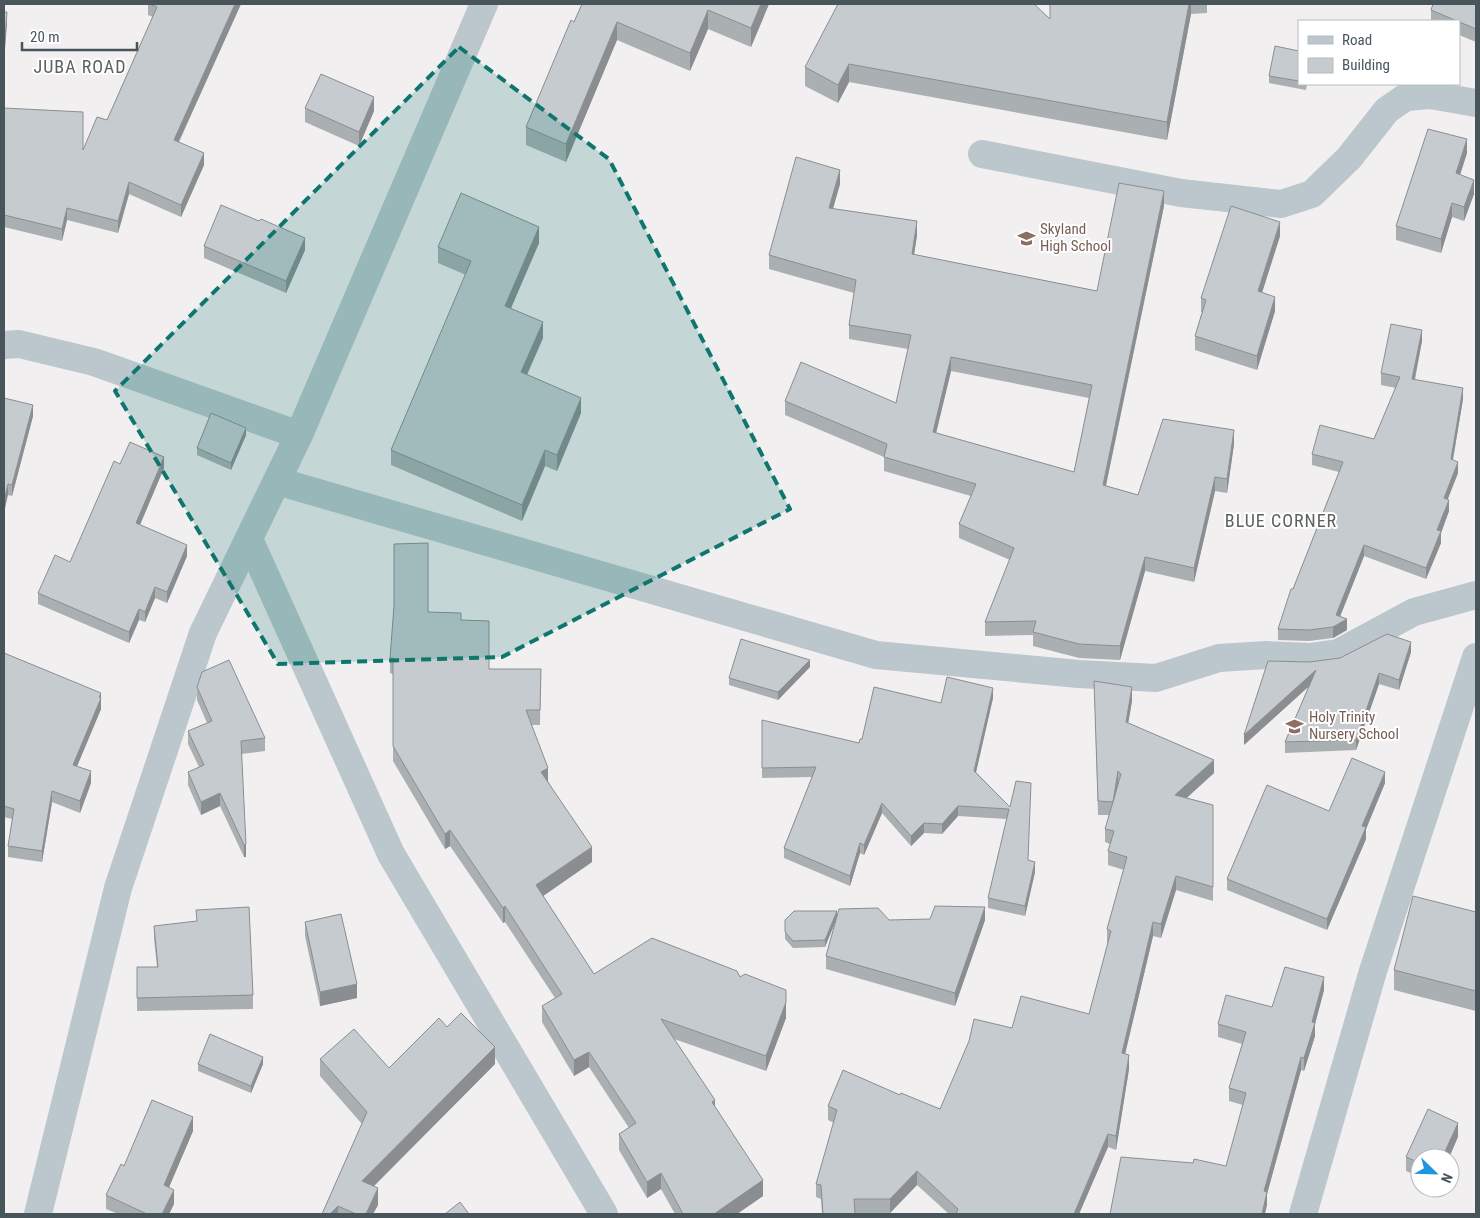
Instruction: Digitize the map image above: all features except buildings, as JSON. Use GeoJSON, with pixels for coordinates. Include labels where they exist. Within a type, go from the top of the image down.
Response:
{"type":"FeatureCollection","features":[{"type":"Feature","properties":{"kind":"street"},"geometry":{"type":"LineString","coordinates":[[38,1214],[118,888],[203,633],[299,434],[484,4]]}},
{"type":"Feature","properties":{"kind":"street"},"geometry":{"type":"LineString","coordinates":[[982,154],[1182,193],[1282,204],[1312,194],[1349,158],[1387,110],[1406,97],[1430,95],[1476,103]]}},
{"type":"Feature","properties":{"kind":"street"},"geometry":{"type":"LineString","coordinates":[[4,345],[19,344],[94,362],[299,434]]}},
{"type":"Feature","properties":{"kind":"street"},"geometry":{"type":"LineString","coordinates":[[277,481],[876,655],[895,657],[1079,674],[1156,678],[1219,658],[1266,655],[1310,656],[1338,653],[1414,612],[1476,595]]}},
{"type":"Feature","properties":{"kind":"street"},"geometry":{"type":"LineString","coordinates":[[249,539],[391,854],[604,1214]]}},
{"type":"Feature","properties":{"kind":"street"},"geometry":{"type":"LineString","coordinates":[[1303,1214],[1373,971],[1476,657]]}},
{"type":"Feature","properties":{"kind":"highlighted area"},"geometry":{"type":"Polygon","coordinates":[[[459,47],[609,159],[790,509],[502,657],[278,664],[115,391],[459,47]]]}},
{"type":"Feature","properties":{"kind":"place","name":"Skyland High School"},"geometry":{"type":"Point","coordinates":[1026,238]}},
{"type":"Feature","properties":{"kind":"place","name":"Holy Trinity Nursery School"},"geometry":{"type":"Point","coordinates":[1295,726]}},
{"type":"Feature","properties":{"kind":"district","name":"JUBA ROAD"},"geometry":{"type":"Point","coordinates":[80,67]}},
{"type":"Feature","properties":{"kind":"district","name":"BLUE CORNER"},"geometry":{"type":"Point","coordinates":[1281,521]}}]}
